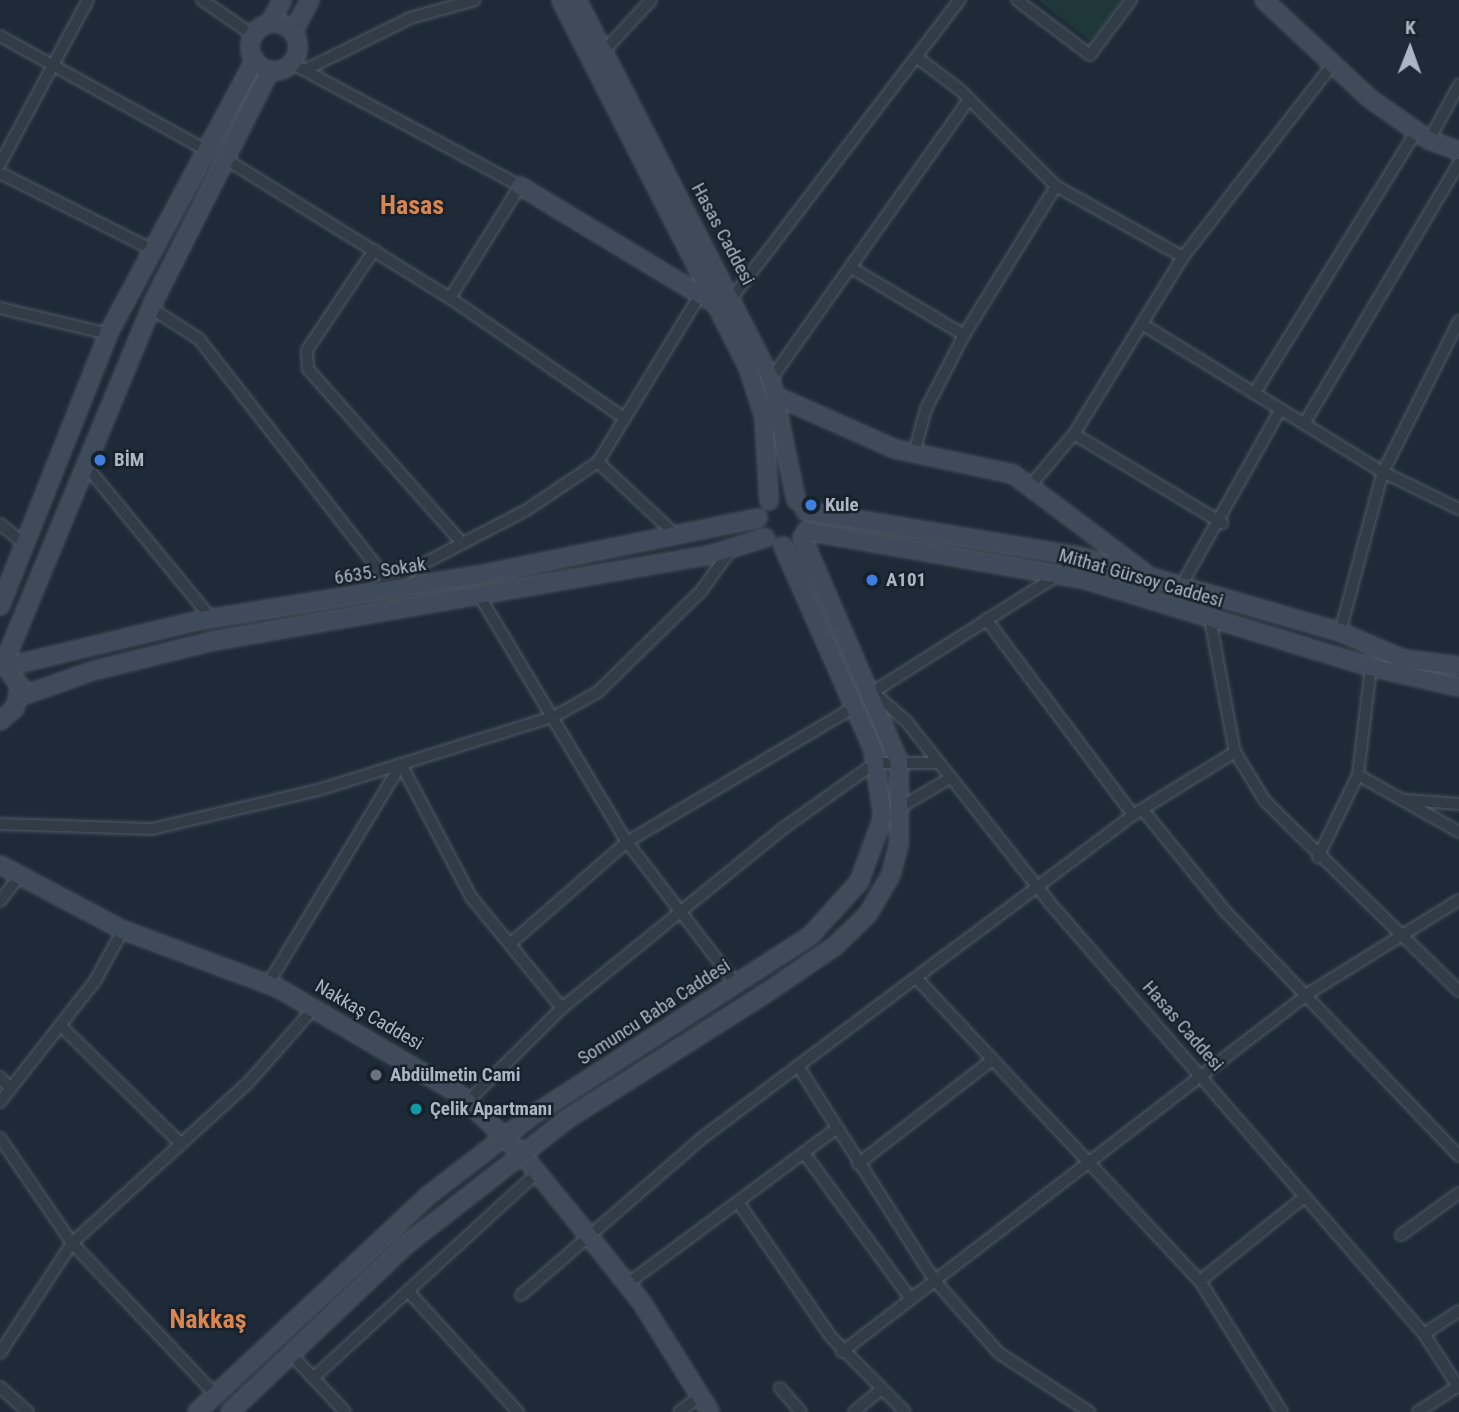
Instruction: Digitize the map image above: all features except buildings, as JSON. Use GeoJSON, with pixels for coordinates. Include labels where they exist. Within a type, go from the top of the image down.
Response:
{"type":"FeatureCollection","features":[{"type":"Feature","properties":{"kind":"main road"},"geometry":{"type":"LineString","coordinates":[[0,606],[108,334],[204,149],[255,60],[253,35],[270,23],[282,0]]}},
{"type":"Feature","properties":{"kind":"main road"},"geometry":{"type":"LineString","coordinates":[[255,60],[270,70],[298,67],[298,51],[293,32],[310,0]]}},
{"type":"Feature","properties":{"kind":"main road","name":"Hasas Caddesi"},"geometry":{"type":"LineString","coordinates":[[561,0],[771,379],[778,397],[801,505]]}},
{"type":"Feature","properties":{"kind":"main road","name":"Hasas Caddesi"},"geometry":{"type":"LineString","coordinates":[[577,0],[727,303],[764,416],[769,501]]}},
{"type":"Feature","properties":{"kind":"main road"},"geometry":{"type":"LineString","coordinates":[[1264,0],[1332,65],[1423,136],[1459,151]]}},
{"type":"Feature","properties":{"kind":"main road"},"geometry":{"type":"LineString","coordinates":[[270,23],[293,32]]}},
{"type":"Feature","properties":{"kind":"main road"},"geometry":{"type":"LineString","coordinates":[[0,721],[19,698],[4,663],[151,308],[270,70]]}},
{"type":"Feature","properties":{"kind":"main road"},"geometry":{"type":"LineString","coordinates":[[520,187],[700,295],[727,303]]}},
{"type":"Feature","properties":{"kind":"main road","name":"Mithat Gürsoy Caddesi"},"geometry":{"type":"LineString","coordinates":[[778,397],[847,432],[914,453],[1013,474],[1155,581]]}},
{"type":"Feature","properties":{"kind":"main road"},"geometry":{"type":"LineString","coordinates":[[230,1412],[407,1244],[522,1154],[835,946],[868,914],[891,875],[901,807],[899,762],[873,692],[841,637],[804,534],[801,505],[769,501],[758,518],[765,538],[783,546],[804,534]]}},
{"type":"Feature","properties":{"kind":"main road","name":"Mithat Gürsoy Caddesi"},"geometry":{"type":"LineString","coordinates":[[801,505],[1077,556],[1155,581],[1340,632],[1403,659],[1459,666]]}},
{"type":"Feature","properties":{"kind":"main road","name":"6635. Sokak"},"geometry":{"type":"LineString","coordinates":[[4,663],[211,618],[365,594],[679,538],[758,518]]}},
{"type":"Feature","properties":{"kind":"main road","name":"Mithat Gürsoy Caddesi"},"geometry":{"type":"LineString","coordinates":[[804,534],[1058,575],[1371,667],[1459,687]]}},
{"type":"Feature","properties":{"kind":"main road","name":"6635. Sokak"},"geometry":{"type":"LineString","coordinates":[[19,698],[92,671],[213,641],[733,547],[765,538]]}},
{"type":"Feature","properties":{"kind":"main road","name":"Somuncu Baba Caddesi"},"geometry":{"type":"LineString","coordinates":[[197,1412],[429,1195],[505,1137],[811,935],[859,882],[883,817],[875,764],[854,707],[783,546]]}},
{"type":"Feature","properties":{"kind":"main road","name":"Nakkaş Caddesi"},"geometry":{"type":"LineString","coordinates":[[0,865],[123,930],[268,984],[315,1007],[467,1102],[522,1154],[627,1284],[710,1412]]}},
{"type":"Feature","properties":{"kind":"street"},"geometry":{"type":"LineString","coordinates":[[0,164],[51,61],[88,0]]}},
{"type":"Feature","properties":{"kind":"street"},"geometry":{"type":"LineString","coordinates":[[202,0],[253,35]]}},
{"type":"Feature","properties":{"kind":"street"},"geometry":{"type":"LineString","coordinates":[[298,67],[410,18],[475,0]]}},
{"type":"Feature","properties":{"kind":"street"},"geometry":{"type":"LineString","coordinates":[[602,53],[651,0]]}},
{"type":"Feature","properties":{"kind":"street"},"geometry":{"type":"LineString","coordinates":[[727,303],[919,59],[960,0]]}},
{"type":"Feature","properties":{"kind":"street"},"geometry":{"type":"LineString","coordinates":[[1017,0],[1090,55],[1131,0]]}},
{"type":"Feature","properties":{"kind":"street"},"geometry":{"type":"LineString","coordinates":[[0,36],[51,61],[204,149]]}},
{"type":"Feature","properties":{"kind":"street"},"geometry":{"type":"LineString","coordinates":[[919,59],[969,99],[1056,186],[1183,257]]}},
{"type":"Feature","properties":{"kind":"street"},"geometry":{"type":"LineString","coordinates":[[1030,486],[1074,434],[1183,257],[1332,65]]}},
{"type":"Feature","properties":{"kind":"street"},"geometry":{"type":"LineString","coordinates":[[298,67],[520,187],[450,298]]}},
{"type":"Feature","properties":{"kind":"street"},"geometry":{"type":"LineString","coordinates":[[1254,394],[1423,136],[1459,86]]}},
{"type":"Feature","properties":{"kind":"street"},"geometry":{"type":"LineString","coordinates":[[771,379],[969,99]]}},
{"type":"Feature","properties":{"kind":"street"},"geometry":{"type":"LineString","coordinates":[[224,158],[450,298],[624,418]]}},
{"type":"Feature","properties":{"kind":"street"},"geometry":{"type":"LineString","coordinates":[[1304,424],[1459,163]]}},
{"type":"Feature","properties":{"kind":"street"},"geometry":{"type":"LineString","coordinates":[[0,173],[151,249]]}},
{"type":"Feature","properties":{"kind":"street"},"geometry":{"type":"LineString","coordinates":[[914,453],[926,409],[964,335],[1056,186]]}},
{"type":"Feature","properties":{"kind":"street"},"geometry":{"type":"LineString","coordinates":[[374,250],[307,349],[308,369],[461,542]]}},
{"type":"Feature","properties":{"kind":"street"},"geometry":{"type":"LineString","coordinates":[[850,267],[964,335]]}},
{"type":"Feature","properties":{"kind":"street"},"geometry":{"type":"LineString","coordinates":[[365,594],[387,580],[525,511],[598,462],[700,295]]}},
{"type":"Feature","properties":{"kind":"street"},"geometry":{"type":"LineString","coordinates":[[0,308],[108,334]]}},
{"type":"Feature","properties":{"kind":"street"},"geometry":{"type":"LineString","coordinates":[[151,308],[206,347],[387,580]]}},
{"type":"Feature","properties":{"kind":"street"},"geometry":{"type":"LineString","coordinates":[[1340,632],[1383,472],[1459,321]]}},
{"type":"Feature","properties":{"kind":"street"},"geometry":{"type":"LineString","coordinates":[[1142,324],[1383,472],[1459,509]]}},
{"type":"Feature","properties":{"kind":"street"},"geometry":{"type":"LineString","coordinates":[[1181,586],[1222,523],[1280,410]]}},
{"type":"Feature","properties":{"kind":"street"},"geometry":{"type":"LineString","coordinates":[[1074,434],[1222,523]]}},
{"type":"Feature","properties":{"kind":"street"},"geometry":{"type":"LineString","coordinates":[[598,462],[679,538]]}},
{"type":"Feature","properties":{"kind":"street"},"geometry":{"type":"LineString","coordinates":[[87,467],[211,618]]}},
{"type":"Feature","properties":{"kind":"street"},"geometry":{"type":"LineString","coordinates":[[0,524],[26,545]]}},
{"type":"Feature","properties":{"kind":"street"},"geometry":{"type":"LineString","coordinates":[[0,824],[152,829],[249,809],[555,716],[598,692],[701,591],[733,547]]}},
{"type":"Feature","properties":{"kind":"street"},"geometry":{"type":"LineString","coordinates":[[0,583],[15,572]]}},
{"type":"Feature","properties":{"kind":"street"},"geometry":{"type":"LineString","coordinates":[[873,692],[1058,575]]}},
{"type":"Feature","properties":{"kind":"street"},"geometry":{"type":"LineString","coordinates":[[479,594],[555,716],[627,842],[678,916],[736,984]]}},
{"type":"Feature","properties":{"kind":"street"},"geometry":{"type":"LineString","coordinates":[[986,619],[1138,812],[1225,911],[1309,993],[1459,1156]]}},
{"type":"Feature","properties":{"kind":"street"},"geometry":{"type":"LineString","coordinates":[[1210,619],[1235,752],[1265,801],[1318,857],[1404,933],[1459,991]]}},
{"type":"Feature","properties":{"kind":"street"},"geometry":{"type":"LineString","coordinates":[[1318,857],[1358,775],[1371,667]]}},
{"type":"Feature","properties":{"kind":"street","name":"Hasas Caddesi"},"geometry":{"type":"LineString","coordinates":[[873,692],[907,722],[936,763],[1036,886],[1303,1198],[1424,1334],[1458,1387]]}},
{"type":"Feature","properties":{"kind":"street"},"geometry":{"type":"LineString","coordinates":[[510,944],[627,842],[854,707]]}},
{"type":"Feature","properties":{"kind":"street"},"geometry":{"type":"LineString","coordinates":[[521,1295],[588,1235],[798,1066],[919,981],[1036,886],[1138,812],[1235,752]]}},
{"type":"Feature","properties":{"kind":"street"},"geometry":{"type":"LineString","coordinates":[[467,1102],[562,1007],[785,827],[875,764],[936,763]]}},
{"type":"Feature","properties":{"kind":"street"},"geometry":{"type":"LineString","coordinates":[[401,764],[471,897],[562,1007]]}},
{"type":"Feature","properties":{"kind":"street"},"geometry":{"type":"LineString","coordinates":[[268,984],[401,764]]}},
{"type":"Feature","properties":{"kind":"street"},"geometry":{"type":"LineString","coordinates":[[1358,775],[1459,832]]}},
{"type":"Feature","properties":{"kind":"street"},"geometry":{"type":"LineString","coordinates":[[901,807],[950,778]]}},
{"type":"Feature","properties":{"kind":"street"},"geometry":{"type":"LineString","coordinates":[[1403,800],[1459,804]]}},
{"type":"Feature","properties":{"kind":"street"},"geometry":{"type":"LineString","coordinates":[[0,901],[19,877]]}},
{"type":"Feature","properties":{"kind":"street"},"geometry":{"type":"LineString","coordinates":[[842,1352],[1089,1166],[1198,1076],[1309,993],[1459,900]]}},
{"type":"Feature","properties":{"kind":"street"},"geometry":{"type":"LineString","coordinates":[[0,1102],[60,1025],[123,930]]}},
{"type":"Feature","properties":{"kind":"street"},"geometry":{"type":"LineString","coordinates":[[919,981],[1089,1166],[1200,1281],[1282,1412]]}},
{"type":"Feature","properties":{"kind":"street"},"geometry":{"type":"LineString","coordinates":[[0,1353],[72,1243],[247,1084],[315,1007]]}},
{"type":"Feature","properties":{"kind":"street"},"geometry":{"type":"LineString","coordinates":[[60,1025],[181,1144]]}},
{"type":"Feature","properties":{"kind":"street"},"geometry":{"type":"LineString","coordinates":[[858,1164],[992,1060]]}},
{"type":"Feature","properties":{"kind":"street"},"geometry":{"type":"LineString","coordinates":[[798,1066],[935,1281],[999,1353],[1089,1412]]}},
{"type":"Feature","properties":{"kind":"street"},"geometry":{"type":"LineString","coordinates":[[0,1077],[10,1088]]}},
{"type":"Feature","properties":{"kind":"street"},"geometry":{"type":"LineString","coordinates":[[627,1284],[836,1129]]}},
{"type":"Feature","properties":{"kind":"street"},"geometry":{"type":"LineString","coordinates":[[0,1138],[72,1243],[215,1394]]}},
{"type":"Feature","properties":{"kind":"street"},"geometry":{"type":"LineString","coordinates":[[804,1153],[911,1299]]}},
{"type":"Feature","properties":{"kind":"street"},"geometry":{"type":"LineString","coordinates":[[313,1378],[537,1173]]}},
{"type":"Feature","properties":{"kind":"street"},"geometry":{"type":"LineString","coordinates":[[1401,1235],[1459,1192]]}},
{"type":"Feature","properties":{"kind":"street"},"geometry":{"type":"LineString","coordinates":[[1200,1281],[1303,1198]]}},
{"type":"Feature","properties":{"kind":"street"},"geometry":{"type":"LineString","coordinates":[[738,1202],[842,1352],[905,1412]]}},
{"type":"Feature","properties":{"kind":"street"},"geometry":{"type":"LineString","coordinates":[[408,1291],[517,1412]]}},
{"type":"Feature","properties":{"kind":"street"},"geometry":{"type":"LineString","coordinates":[[1424,1334],[1459,1311]]}},
{"type":"Feature","properties":{"kind":"street"},"geometry":{"type":"LineString","coordinates":[[291,1354],[345,1412]]}},
{"type":"Feature","properties":{"kind":"street"},"geometry":{"type":"LineString","coordinates":[[0,1387],[28,1412]]}},
{"type":"Feature","properties":{"kind":"street"},"geometry":{"type":"LineString","coordinates":[[1418,1412],[1458,1387]]}},
{"type":"Feature","properties":{"kind":"street"},"geometry":{"type":"LineString","coordinates":[[780,1388],[801,1412]]}},
{"type":"Feature","properties":{"kind":"street"},"geometry":{"type":"LineString","coordinates":[[854,1412],[881,1389]]}},
{"type":"Feature","properties":{"kind":"street"},"geometry":{"type":"LineString","coordinates":[[679,1412],[699,1397]]}},
{"type":"Feature","properties":{"kind":"green space"},"geometry":{"type":"Polygon","coordinates":[[[1038,0],[1120,0],[1121,1],[1091,42],[1038,0]]]}},
{"type":"Feature","properties":{"kind":"place","name":"BİM"},"geometry":{"type":"Point","coordinates":[100,460]}},
{"type":"Feature","properties":{"kind":"place","name":"Kule"},"geometry":{"type":"Point","coordinates":[811,505]}},
{"type":"Feature","properties":{"kind":"place","name":"A101"},"geometry":{"type":"Point","coordinates":[872,580]}},
{"type":"Feature","properties":{"kind":"place","name":"Abdülmetin Cami"},"geometry":{"type":"Point","coordinates":[376,1075]}},
{"type":"Feature","properties":{"kind":"place","name":"Çelik Apartmanı"},"geometry":{"type":"Point","coordinates":[416,1109]}},
{"type":"Feature","properties":{"kind":"district","name":"Hasas"},"geometry":{"type":"Point","coordinates":[412,206]}},
{"type":"Feature","properties":{"kind":"district","name":"Nakkaş"},"geometry":{"type":"Point","coordinates":[208,1320]}}]}
